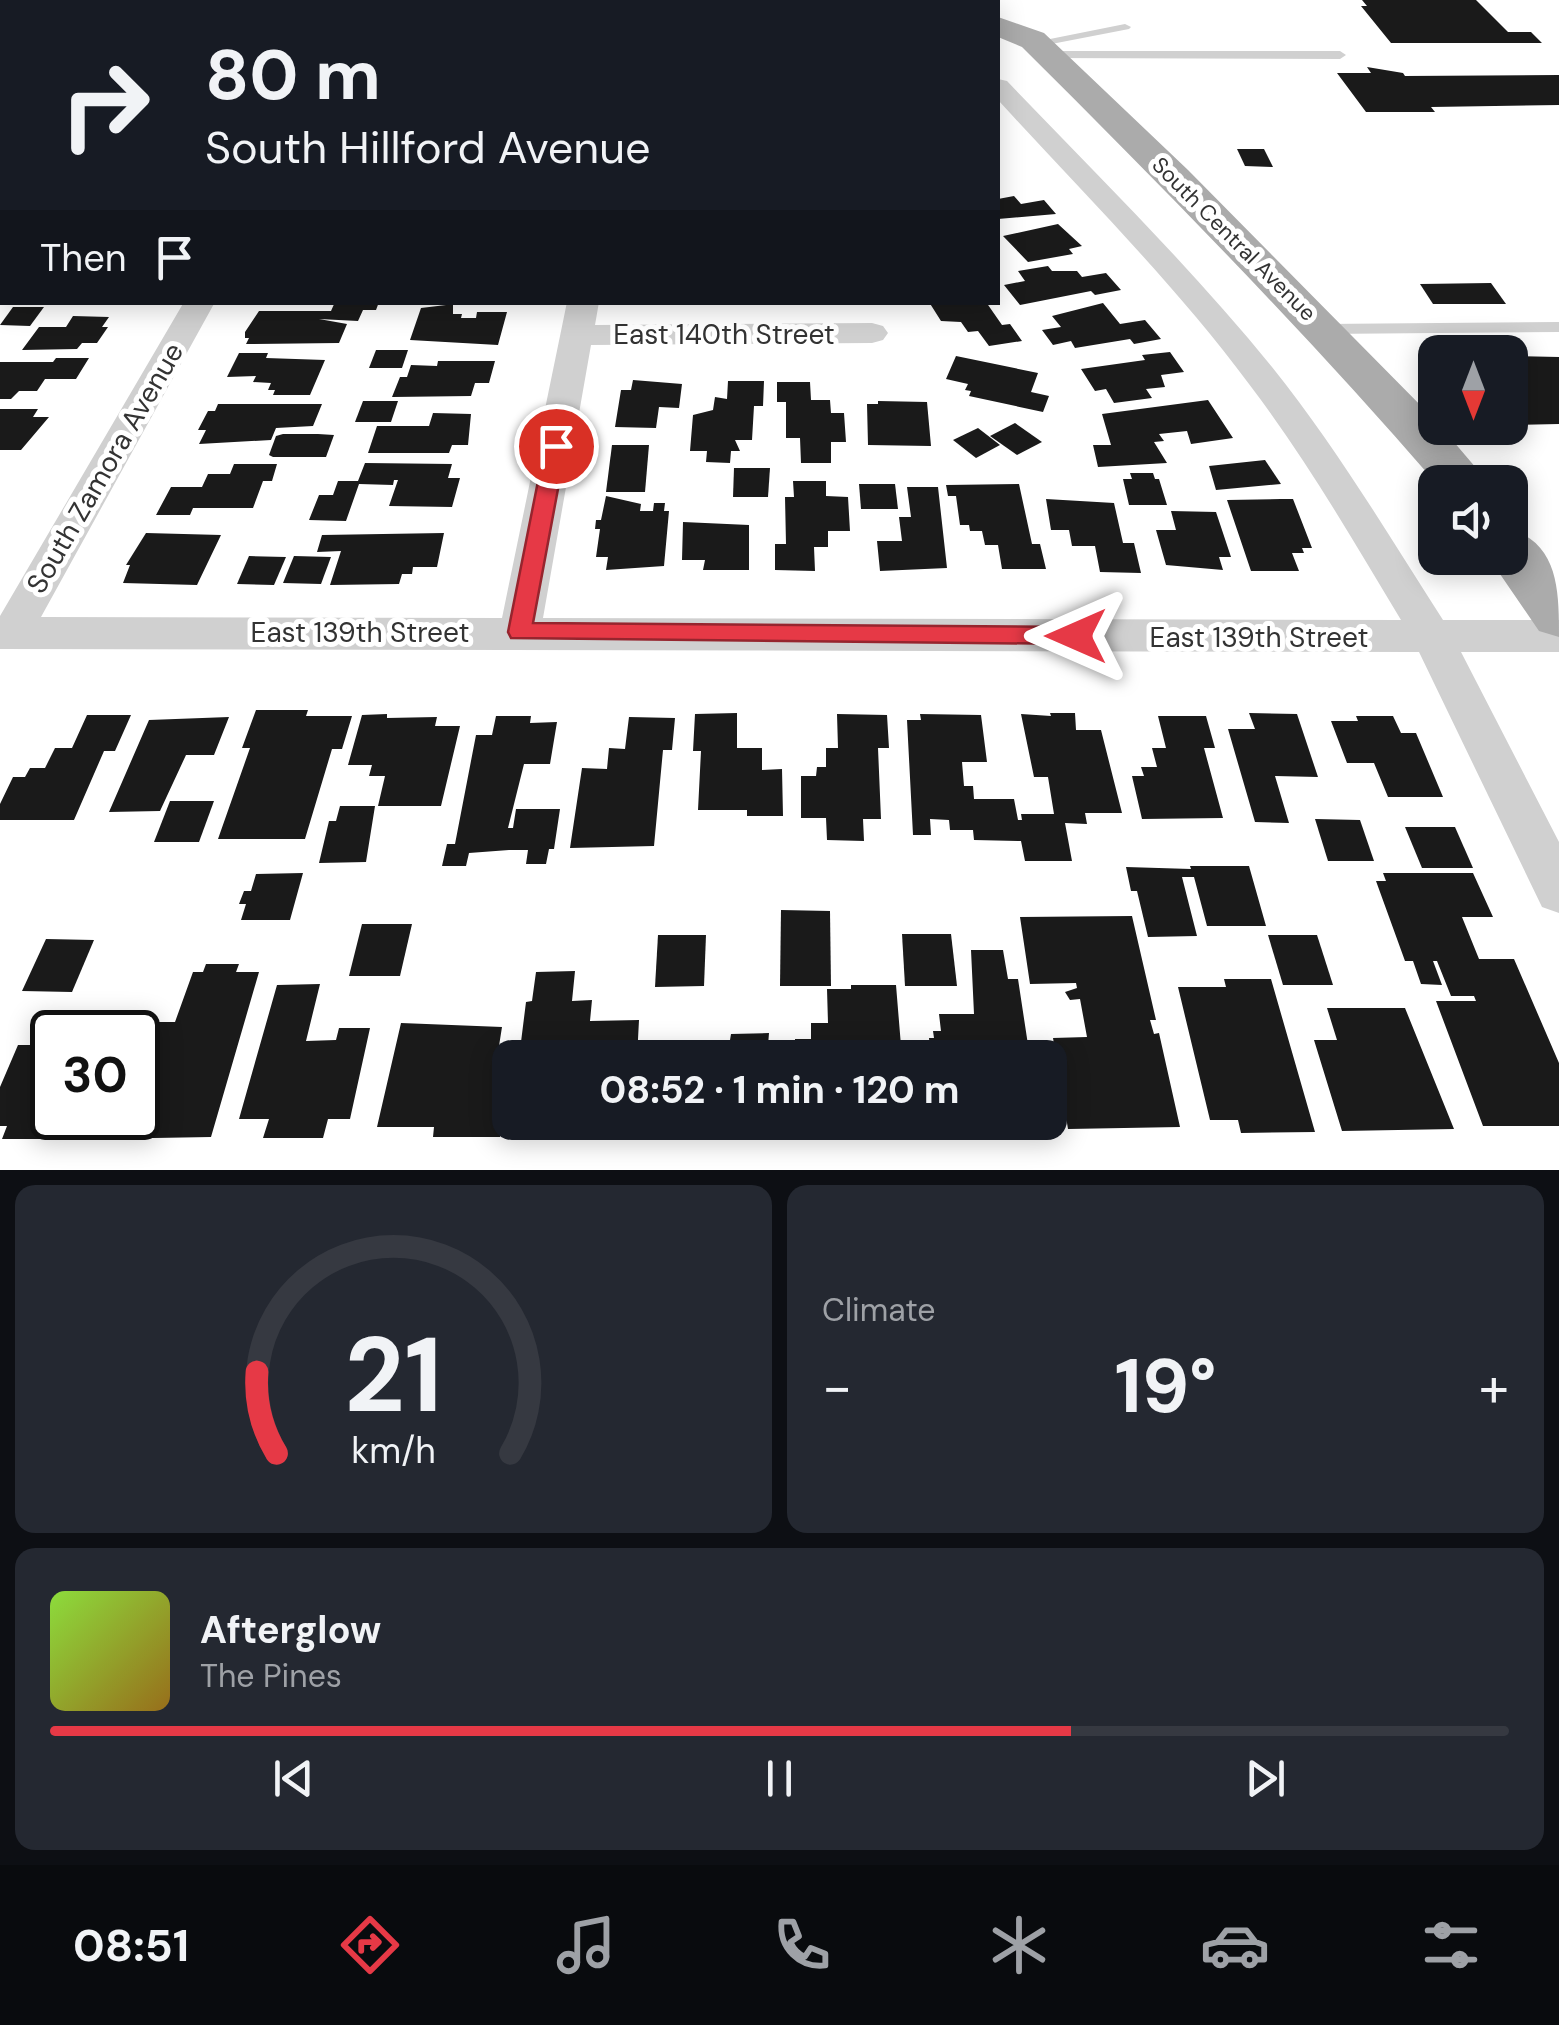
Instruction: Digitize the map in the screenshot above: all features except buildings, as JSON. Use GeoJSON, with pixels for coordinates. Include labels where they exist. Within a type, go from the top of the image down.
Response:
{"type":"FeatureCollection","features":[{"type":"Feature","properties":{"kind":"main road","name":"South Central Avenue"},"geometry":{"type":"LineString","coordinates":[[1012,0],[1035,21],[1029,41],[1323,328],[1448,465]]}},
{"type":"Feature","properties":{"kind":"main road"},"geometry":{"type":"LineString","coordinates":[[1528,573],[1559,616]]}},
{"type":"Feature","properties":{"kind":"street"},"geometry":{"type":"LineString","coordinates":[[1000,88],[1204,304],[1262,376],[1329,470],[1433,638],[1559,891]]}},
{"type":"Feature","properties":{"kind":"street","name":"South Zamora Avenue"},"geometry":{"type":"LineString","coordinates":[[5,633],[198,305]]}},
{"type":"Feature","properties":{"kind":"street"},"geometry":{"type":"LineString","coordinates":[[520,632],[580,319]]}},
{"type":"Feature","properties":{"kind":"street","name":"East 140th Street"},"geometry":{"type":"LineString","coordinates":[[580,319],[872,333]]}},
{"type":"Feature","properties":{"kind":"street","name":"East 139th Street"},"geometry":{"type":"LineString","coordinates":[[5,633],[1559,636]]}},
{"type":"Feature","properties":{"kind":"lane"},"geometry":{"type":"LineString","coordinates":[[1029,41],[1125,27]]}},
{"type":"Feature","properties":{"kind":"lane"},"geometry":{"type":"LineString","coordinates":[[1029,41],[1340,56]]}},
{"type":"Feature","properties":{"kind":"lane"},"geometry":{"type":"LineString","coordinates":[[1323,328],[1559,327]]}},
{"type":"Feature","properties":{"kind":"route"},"geometry":{"type":"LineString","coordinates":[[556,446],[520,632],[1076,636]]}}]}
